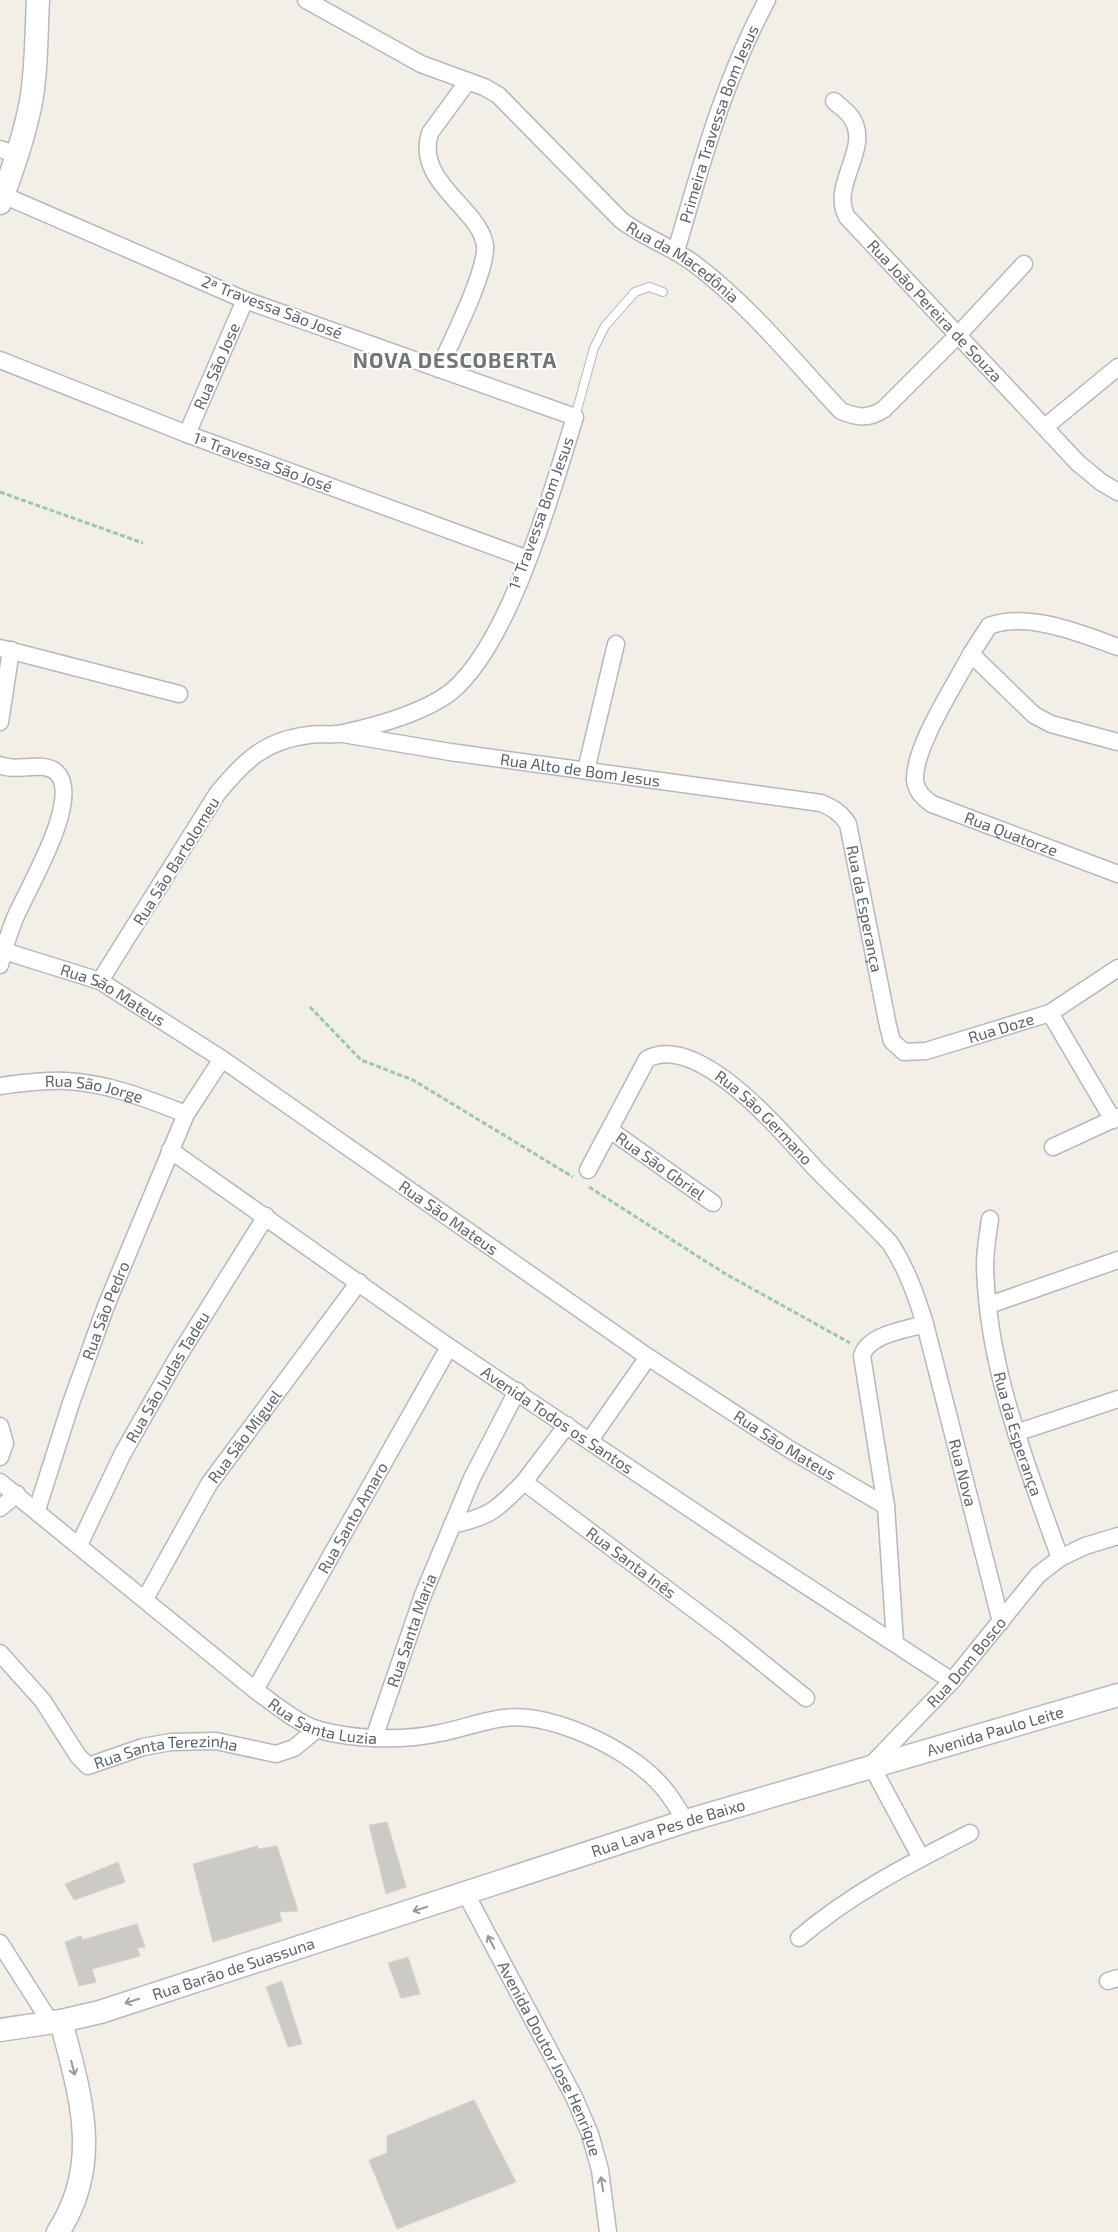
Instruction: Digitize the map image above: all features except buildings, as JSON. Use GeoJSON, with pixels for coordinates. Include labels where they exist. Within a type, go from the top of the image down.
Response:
{"type":"FeatureCollection","features":[{"type":"Feature","properties":{"kind":"street"},"geometry":{"type":"LineString","coordinates":[[1,199],[8,152],[30,106],[36,59],[38,0]]}},
{"type":"Feature","properties":{"kind":"street","name":"Rua da Macedônia"},"geometry":{"type":"LineString","coordinates":[[306,0],[421,64],[468,81],[498,95],[621,220],[642,235],[676,251],[712,278],[743,306],[842,411],[852,416],[863,418],[874,415],[884,409],[957,336],[1024,264]]}},
{"type":"Feature","properties":{"kind":"street","name":"Primeira Travessa Bom Jesus"},"geometry":{"type":"LineString","coordinates":[[676,251],[730,77],[745,41],[767,0]]}},
{"type":"Feature","properties":{"kind":"street"},"geometry":{"type":"LineString","coordinates":[[439,368],[481,272],[485,245],[480,232],[444,188],[430,163],[427,142],[430,133],[468,81]]}},
{"type":"Feature","properties":{"kind":"street","name":"Rua João Pereira de Souza"},"geometry":{"type":"LineString","coordinates":[[834,101],[851,116],[858,137],[841,198],[847,217],[1078,464],[1101,482],[1118,492]]}},
{"type":"Feature","properties":{"kind":"street","name":"2ª Travessa São José"},"geometry":{"type":"LineString","coordinates":[[1,199],[245,300],[575,417]]}},
{"type":"Feature","properties":{"kind":"street","name":"Rua São Jose"},"geometry":{"type":"LineString","coordinates":[[187,434],[245,300]]}},
{"type":"Feature","properties":{"kind":"street","name":"1ª Travessa São José"},"geometry":{"type":"LineString","coordinates":[[0,360],[187,434],[528,559]]}},
{"type":"Feature","properties":{"kind":"street"},"geometry":{"type":"LineString","coordinates":[[1045,427],[1118,366]]}},
{"type":"Feature","properties":{"kind":"street","name":"1ª Travessa Bom Jesus"},"geometry":{"type":"LineString","coordinates":[[262,749],[283,738],[310,734],[341,734],[408,714],[431,704],[451,691],[481,657],[528,559],[575,417]]}},
{"type":"Feature","properties":{"kind":"street"},"geometry":{"type":"LineString","coordinates":[[1118,647],[1080,633],[1030,622],[1008,620],[989,626],[971,654],[1034,715],[1051,724],[1118,742]]}},
{"type":"Feature","properties":{"kind":"street"},"geometry":{"type":"LineString","coordinates":[[586,770],[616,644]]}},
{"type":"Feature","properties":{"kind":"street"},"geometry":{"type":"LineString","coordinates":[[0,722],[6,649],[179,694]]}},
{"type":"Feature","properties":{"kind":"street","name":"Rua Quatorze"},"geometry":{"type":"LineString","coordinates":[[971,654],[936,718],[918,760],[915,782],[918,792],[932,804],[1118,874]]}},
{"type":"Feature","properties":{"kind":"street","name":"Rua Alto de Bom Jesus"},"geometry":{"type":"LineString","coordinates":[[341,734],[404,746],[821,803]]}},
{"type":"Feature","properties":{"kind":"street","name":"Rua São Bartolomeu"},"geometry":{"type":"LineString","coordinates":[[100,982],[217,794],[237,770],[262,749]]}},
{"type":"Feature","properties":{"kind":"street"},"geometry":{"type":"LineString","coordinates":[[0,765],[47,768],[54,771],[61,780],[62,788],[58,826],[50,848],[15,917],[2,958]]}},
{"type":"Feature","properties":{"kind":"street","name":"Rua da Esperança"},"geometry":{"type":"LineString","coordinates":[[821,803],[842,814],[848,824],[888,1026]]}},
{"type":"Feature","properties":{"kind":"street","name":"Rua São Mateus"},"geometry":{"type":"LineString","coordinates":[[2,958],[100,982],[222,1059],[648,1357],[788,1449],[886,1506]]}},
{"type":"Feature","properties":{"kind":"street","name":"Rua Doze"},"geometry":{"type":"LineString","coordinates":[[888,1026],[897,1047],[904,1052],[926,1051],[1050,1013],[1118,968]]}},
{"type":"Feature","properties":{"kind":"street"},"geometry":{"type":"LineString","coordinates":[[1050,1013],[1116,1119],[1053,1147]]}},
{"type":"Feature","properties":{"kind":"street","name":"Rua São Germano"},"geometry":{"type":"LineString","coordinates":[[588,1170],[647,1059],[655,1055],[676,1055],[718,1075],[756,1104],[890,1243],[902,1261],[913,1285],[925,1324]]}},
{"type":"Feature","properties":{"kind":"street"},"geometry":{"type":"LineString","coordinates":[[186,1114],[222,1059]]}},
{"type":"Feature","properties":{"kind":"street","name":"Rua São Jorge"},"geometry":{"type":"LineString","coordinates":[[0,1086],[66,1081],[97,1085],[126,1092],[186,1114]]}},
{"type":"Feature","properties":{"kind":"street","name":"Rua São Pedro"},"geometry":{"type":"LineString","coordinates":[[37,1510],[71,1403],[106,1306],[186,1114]]}},
{"type":"Feature","properties":{"kind":"street","name":"Rua São Gbriel"},"geometry":{"type":"LineString","coordinates":[[610,1130],[713,1203]]}},
{"type":"Feature","properties":{"kind":"street","name":"Avenida Todos os Santos"},"geometry":{"type":"LineString","coordinates":[[170,1150],[449,1347],[590,1440],[747,1548],[895,1642],[952,1682]]}},
{"type":"Feature","properties":{"kind":"street","name":"Rua São Judas Tadeu"},"geometry":{"type":"LineString","coordinates":[[79,1545],[127,1445],[176,1360],[266,1216]]}},
{"type":"Feature","properties":{"kind":"street","name":"Rua da Esperança"},"geometry":{"type":"LineString","coordinates":[[990,1219],[985,1262],[998,1365],[1016,1433],[1060,1558]]}},
{"type":"Feature","properties":{"kind":"street"},"geometry":{"type":"LineString","coordinates":[[989,1305],[1118,1260]]}},
{"type":"Feature","properties":{"kind":"street","name":"Rua São Miguel"},"geometry":{"type":"LineString","coordinates":[[145,1598],[209,1484],[359,1282]]}},
{"type":"Feature","properties":{"kind":"street"},"geometry":{"type":"LineString","coordinates":[[895,1642],[886,1506],[862,1356],[864,1350],[873,1341],[925,1324]]}},
{"type":"Feature","properties":{"kind":"street","name":"Rua Nova"},"geometry":{"type":"LineString","coordinates":[[925,1324],[1001,1622]]}},
{"type":"Feature","properties":{"kind":"street","name":"Rua Santo Amaro"},"geometry":{"type":"LineString","coordinates":[[255,1690],[449,1347]]}},
{"type":"Feature","properties":{"kind":"street"},"geometry":{"type":"LineString","coordinates":[[590,1440],[648,1357]]}},
{"type":"Feature","properties":{"kind":"street","name":"Rua Santa Maria"},"geometry":{"type":"LineString","coordinates":[[374,1738],[406,1639],[452,1525],[472,1478],[516,1391]]}},
{"type":"Feature","properties":{"kind":"street"},"geometry":{"type":"LineString","coordinates":[[1016,1433],[1118,1399]]}},
{"type":"Feature","properties":{"kind":"street"},"geometry":{"type":"LineString","coordinates":[[452,1525],[485,1517],[494,1512],[524,1482],[567,1425]]}},
{"type":"Feature","properties":{"kind":"street"},"geometry":{"type":"LineString","coordinates":[[0,1426],[5,1443],[0,1457]]}},
{"type":"Feature","properties":{"kind":"street","name":"Rua Santa Luzia"},"geometry":{"type":"LineString","coordinates":[[0,1482],[145,1598],[255,1690],[317,1729],[374,1738],[438,1734],[502,1718],[521,1717],[541,1720],[589,1736],[619,1750],[642,1766],[659,1782],[686,1821]]}},
{"type":"Feature","properties":{"kind":"street","name":"Rua Santa Inês"},"geometry":{"type":"LineString","coordinates":[[524,1482],[728,1635],[806,1698]]}},
{"type":"Feature","properties":{"kind":"street"},"geometry":{"type":"LineString","coordinates":[[0,1508],[17,1494]]}},
{"type":"Feature","properties":{"kind":"street","name":"Rua Dom Bosco"},"geometry":{"type":"LineString","coordinates":[[872,1765],[952,1682],[1038,1575],[1060,1558],[1085,1546],[1118,1536]]}},
{"type":"Feature","properties":{"kind":"street","name":"Rua Santa Terezinha"},"geometry":{"type":"LineString","coordinates":[[0,1653],[43,1701],[78,1756],[88,1766],[143,1747],[171,1742],[216,1741],[276,1754],[294,1748],[317,1729]]}},
{"type":"Feature","properties":{"kind":"street","name":"Avenida Paulo Leite"},"geometry":{"type":"LineString","coordinates":[[872,1765],[1118,1695]]}},
{"type":"Feature","properties":{"kind":"street"},"geometry":{"type":"LineString","coordinates":[[872,1765],[921,1858]]}},
{"type":"Feature","properties":{"kind":"street","name":"Rua Lava Pes de Baixo"},"geometry":{"type":"LineString","coordinates":[[466,1894],[686,1821],[872,1765]]}},
{"type":"Feature","properties":{"kind":"street"},"geometry":{"type":"LineString","coordinates":[[799,1938],[841,1905],[921,1858],[970,1832]]}},
{"type":"Feature","properties":{"kind":"street","name":"Rua Barão de Suassuna"},"geometry":{"type":"LineString","coordinates":[[0,2030],[56,2022],[100,2012],[466,1894]]}},
{"type":"Feature","properties":{"kind":"street","name":"Avenida Doutor Jose Henrique"},"geometry":{"type":"LineString","coordinates":[[466,1894],[574,2097],[590,2134],[600,2170],[608,2232]]}},
{"type":"Feature","properties":{"kind":"street"},"geometry":{"type":"LineString","coordinates":[[0,1943],[56,2022],[80,2095],[85,2159],[79,2188],[58,2232]]}},
{"type":"Feature","properties":{"kind":"lane"},"geometry":{"type":"LineString","coordinates":[[575,417],[598,338],[605,326],[635,292],[649,287],[663,292]]}},
{"type":"Feature","properties":{"kind":"path"},"geometry":{"type":"LineString","coordinates":[[0,492],[143,543]]}},
{"type":"Feature","properties":{"kind":"district","name":"NOVA DESCOBERTA"},"geometry":{"type":"Point","coordinates":[455,361]}}]}
